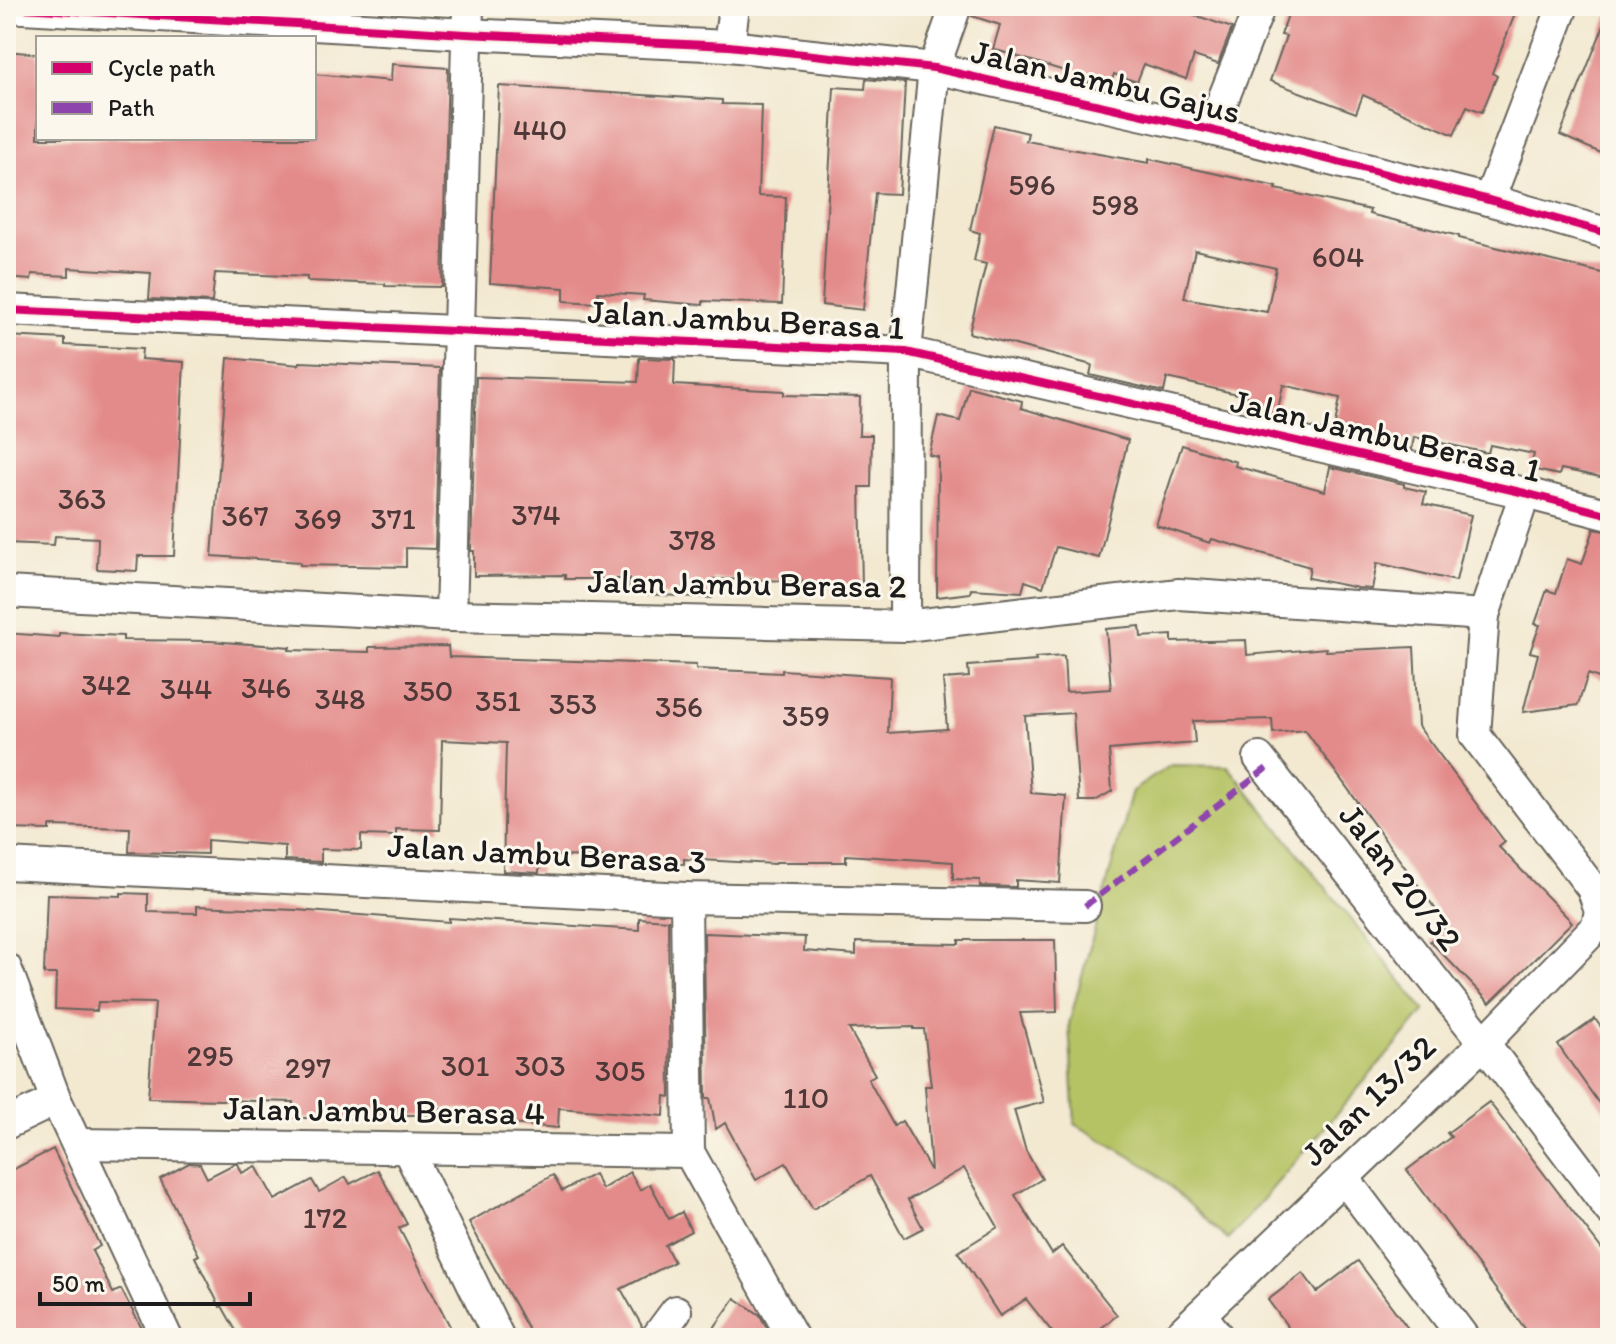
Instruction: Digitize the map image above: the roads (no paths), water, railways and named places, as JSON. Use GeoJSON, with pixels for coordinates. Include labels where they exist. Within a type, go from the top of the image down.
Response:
{"type":"FeatureCollection","features":[{"type":"Feature","properties":{"kind":"street"},"geometry":{"type":"LineString","coordinates":[[729,46],[734,6]]}},
{"type":"Feature","properties":{"kind":"street"},"geometry":{"type":"LineString","coordinates":[[905,626],[906,352],[934,68],[956,6]]}},
{"type":"Feature","properties":{"kind":"street"},"geometry":{"type":"LineString","coordinates":[[1211,130],[1260,6]]}},
{"type":"Feature","properties":{"kind":"street"},"geometry":{"type":"LineString","coordinates":[[1489,200],[1563,6]]}},
{"type":"Feature","properties":{"kind":"street","name":"Jalan Jambu Gajus"},"geometry":{"type":"LineString","coordinates":[[6,7],[467,20],[934,68],[1211,130],[1610,234]]}},
{"type":"Feature","properties":{"kind":"street"},"geometry":{"type":"LineString","coordinates":[[451,616],[467,20]]}},
{"type":"Feature","properties":{"kind":"street","name":"Jalan Jambu Berasa 1"},"geometry":{"type":"LineString","coordinates":[[6,310],[906,352],[1610,515]]}},
{"type":"Feature","properties":{"kind":"street"},"geometry":{"type":"LineString","coordinates":[[1484,615],[1525,493]]}},
{"type":"Feature","properties":{"kind":"street","name":"Jalan Jambu Berasa 2"},"geometry":{"type":"LineString","coordinates":[[6,592],[451,616],[905,626],[1179,594],[1484,615]]}},
{"type":"Feature","properties":{"kind":"street","name":"Jalan 13/32"},"geometry":{"type":"LineString","coordinates":[[1176,1338],[1484,1043],[1597,926],[1600,910],[1592,888],[1475,735],[1484,615]]}},
{"type":"Feature","properties":{"kind":"street","name":"Jalan 20/32"},"geometry":{"type":"LineString","coordinates":[[1259,758],[1484,1043],[1610,1210]]}},
{"type":"Feature","properties":{"kind":"street","name":"Jalan Jambu Berasa 3"},"geometry":{"type":"LineString","coordinates":[[6,864],[686,898],[1085,906]]}},
{"type":"Feature","properties":{"kind":"street"},"geometry":{"type":"LineString","coordinates":[[686,898],[689,1152],[793,1338]]}},
{"type":"Feature","properties":{"kind":"street"},"geometry":{"type":"LineString","coordinates":[[6,968],[56,1100],[167,1338]]}},
{"type":"Feature","properties":{"kind":"street"},"geometry":{"type":"LineString","coordinates":[[6,1124],[56,1100]]}},
{"type":"Feature","properties":{"kind":"street","name":"Jalan Jambu Berasa 4"},"geometry":{"type":"LineString","coordinates":[[78,1144],[689,1152]]}},
{"type":"Feature","properties":{"kind":"street"},"geometry":{"type":"LineString","coordinates":[[407,1148],[499,1338]]}},
{"type":"Feature","properties":{"kind":"street"},"geometry":{"type":"LineString","coordinates":[[1343,1177],[1464,1338]]}},
{"type":"Feature","properties":{"kind":"street"},"geometry":{"type":"LineString","coordinates":[[656,1338],[676,1311]]}},
{"type":"Feature","properties":{"kind":"street"},"geometry":{"type":"LineString","coordinates":[[1201,1314],[1219,1338]]}}]}
